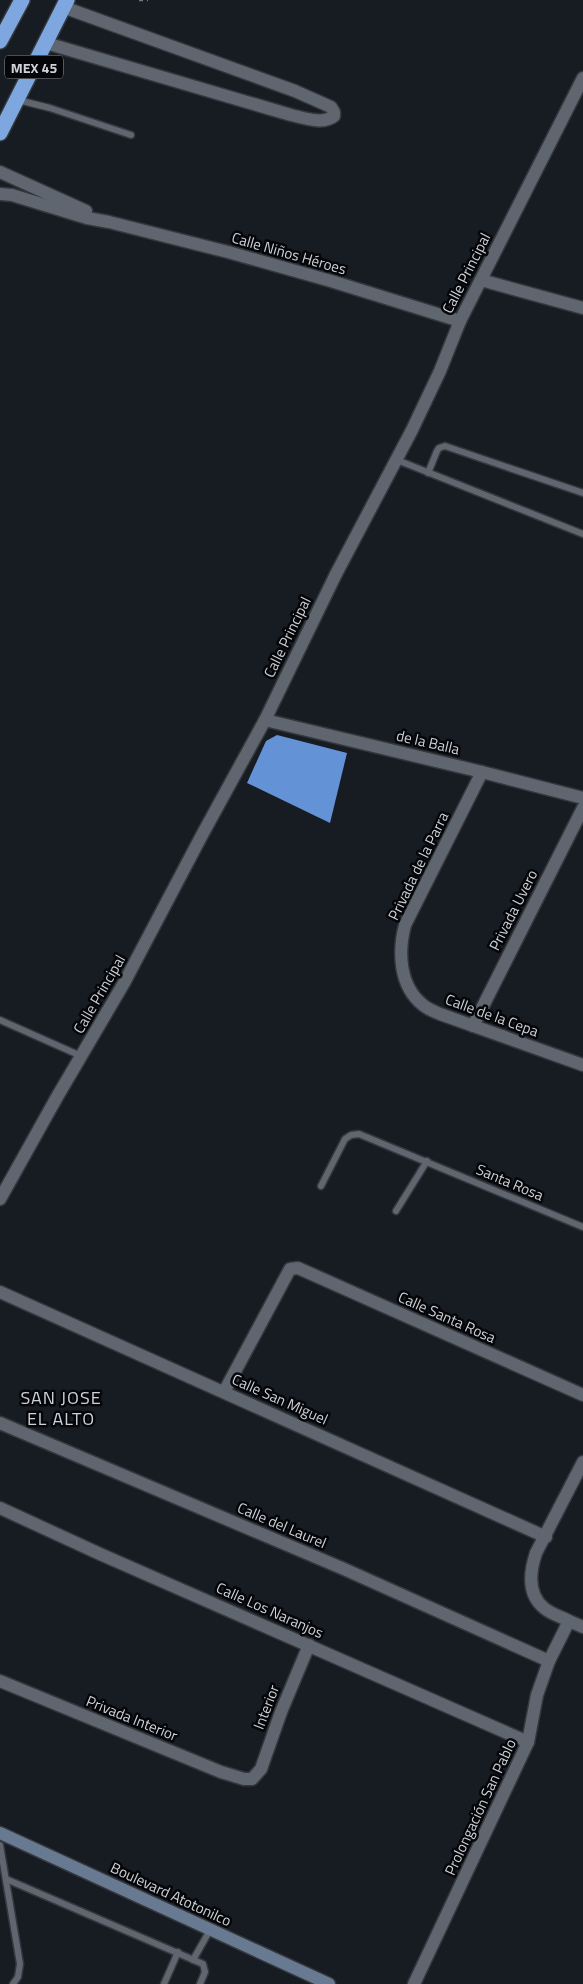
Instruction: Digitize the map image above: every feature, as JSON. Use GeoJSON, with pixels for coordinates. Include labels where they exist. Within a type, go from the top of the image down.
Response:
{"type":"FeatureCollection","features":[{"type":"Feature","properties":{"kind":"highway","name":"MEX 45"},"geometry":{"type":"LineString","coordinates":[[0,41],[22,0]]}},
{"type":"Feature","properties":{"kind":"highway","name":"MEX 45"},"geometry":{"type":"LineString","coordinates":[[0,133],[65,3]]}},
{"type":"Feature","properties":{"kind":"street"},"geometry":{"type":"LineString","coordinates":[[46,43],[291,115],[317,120],[326,120],[334,116],[331,107],[295,91],[65,3]]}},
{"type":"Feature","properties":{"kind":"street","name":"Calle Principal"},"geometry":{"type":"LineString","coordinates":[[0,1199],[150,936],[202,834],[265,720],[336,574],[397,460],[440,372],[460,321],[583,78]]}},
{"type":"Feature","properties":{"kind":"street","name":"Calle Niños Héroes"},"geometry":{"type":"LineString","coordinates":[[0,172],[109,222]]}},
{"type":"Feature","properties":{"kind":"street","name":"Calle Niños Héroes"},"geometry":{"type":"LineString","coordinates":[[0,194],[12,195],[87,218],[228,252],[322,278],[460,321]]}},
{"type":"Feature","properties":{"kind":"street"},"geometry":{"type":"LineString","coordinates":[[481,280],[583,308]]}},
{"type":"Feature","properties":{"kind":"street","name":"de la Balla"},"geometry":{"type":"LineString","coordinates":[[265,720],[583,798]]}},
{"type":"Feature","properties":{"kind":"street","name":"Privada de la Parra"},"geometry":{"type":"LineString","coordinates":[[404,978],[401,947],[405,925],[482,772]]}},
{"type":"Feature","properties":{"kind":"street","name":"Privada Uvero"},"geometry":{"type":"LineString","coordinates":[[473,1026],[583,808]]}},
{"type":"Feature","properties":{"kind":"street","name":"Calle de la Cepa"},"geometry":{"type":"LineString","coordinates":[[404,978],[413,995],[423,1006],[440,1014],[583,1066]]}},
{"type":"Feature","properties":{"kind":"street","name":"Calle Santa Rosa"},"geometry":{"type":"LineString","coordinates":[[224,1392],[290,1269],[298,1268],[583,1395]]}},
{"type":"Feature","properties":{"kind":"street","name":"Calle San Miguel"},"geometry":{"type":"LineString","coordinates":[[0,1292],[546,1537]]}},
{"type":"Feature","properties":{"kind":"street","name":"Calle del Laurel"},"geometry":{"type":"LineString","coordinates":[[0,1423],[334,1565],[550,1661]]}},
{"type":"Feature","properties":{"kind":"street"},"geometry":{"type":"LineString","coordinates":[[583,1462],[546,1537],[536,1553],[531,1567],[531,1583],[536,1597],[544,1608],[583,1627]]}},
{"type":"Feature","properties":{"kind":"street","name":"Calle Los Naranjos"},"geometry":{"type":"LineString","coordinates":[[0,1508],[100,1554],[528,1742]]}},
{"type":"Feature","properties":{"kind":"street","name":"Prolongación San Pablo"},"geometry":{"type":"LineString","coordinates":[[414,1984],[528,1742],[537,1695],[550,1661],[569,1621]]}},
{"type":"Feature","properties":{"kind":"street","name":"Interior"},"geometry":{"type":"LineString","coordinates":[[252,1779],[261,1769],[280,1712],[309,1645]]}},
{"type":"Feature","properties":{"kind":"street","name":"Privada Interior"},"geometry":{"type":"LineString","coordinates":[[0,1680],[220,1772],[244,1779],[252,1779]]}},
{"type":"Feature","properties":{"kind":"street","name":"Boulevard Atotonilco"},"geometry":{"type":"LineString","coordinates":[[0,1833],[329,1984]]}},
{"type":"Feature","properties":{"kind":"lane"},"geometry":{"type":"LineString","coordinates":[[18,100],[50,108],[131,135]]}},
{"type":"Feature","properties":{"kind":"lane"},"geometry":{"type":"LineString","coordinates":[[428,472],[437,451],[445,446],[583,493]]}},
{"type":"Feature","properties":{"kind":"lane"},"geometry":{"type":"LineString","coordinates":[[397,460],[583,534]]}},
{"type":"Feature","properties":{"kind":"lane"},"geometry":{"type":"LineString","coordinates":[[0,1020],[81,1056]]}},
{"type":"Feature","properties":{"kind":"lane","name":"Santa Rosa"},"geometry":{"type":"LineString","coordinates":[[321,1186],[345,1139],[351,1135],[359,1134],[583,1226]]}},
{"type":"Feature","properties":{"kind":"lane"},"geometry":{"type":"LineString","coordinates":[[396,1211],[427,1162]]}},
{"type":"Feature","properties":{"kind":"lane"},"geometry":{"type":"LineString","coordinates":[[0,1845],[20,1964],[18,1977],[13,1984]]}},
{"type":"Feature","properties":{"kind":"lane"},"geometry":{"type":"LineString","coordinates":[[6,1878],[203,1964],[206,1972],[200,1984]]}},
{"type":"Feature","properties":{"kind":"lane"},"geometry":{"type":"LineString","coordinates":[[194,1960],[210,1930]]}},
{"type":"Feature","properties":{"kind":"lane"},"geometry":{"type":"LineString","coordinates":[[164,1984],[178,1952]]}},
{"type":"Feature","properties":{"kind":"path"},"geometry":{"type":"LineString","coordinates":[[139,0],[148,0]]}},
{"type":"Feature","properties":{"kind":"building"},"geometry":{"type":"Polygon","coordinates":[[[277,735],[347,753],[330,823],[247,783],[266,741],[277,735]]]}},
{"type":"Feature","properties":{"kind":"district","name":"SAN JOSE EL ALTO"},"geometry":{"type":"Point","coordinates":[61,1407]}}]}
